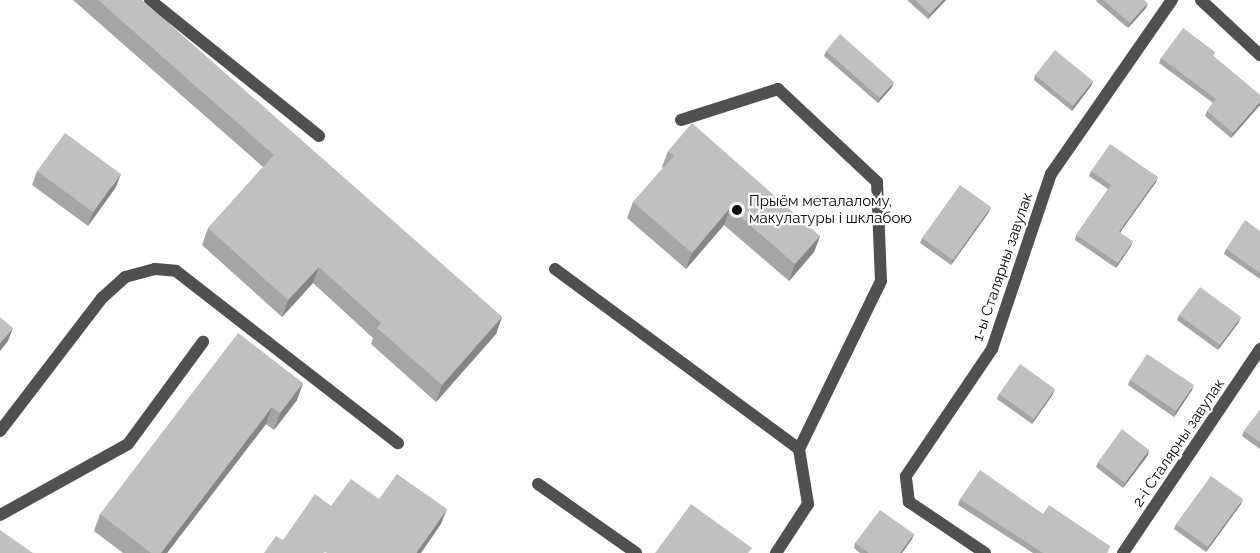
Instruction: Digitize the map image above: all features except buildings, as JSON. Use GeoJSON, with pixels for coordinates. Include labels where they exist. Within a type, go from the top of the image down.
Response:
{"type":"FeatureCollection","features":[{"type":"Feature","properties":{"kind":"street"},"geometry":{"type":"LineString","coordinates":[[150,0],[320,136]]}},
{"type":"Feature","properties":{"kind":"street","name":"1-ы Сталярны завулак"},"geometry":{"type":"LineString","coordinates":[[985,553],[909,502],[906,476],[992,349],[1051,174],[1172,0]]}},
{"type":"Feature","properties":{"kind":"street"},"geometry":{"type":"LineString","coordinates":[[1201,0],[1260,55]]}},
{"type":"Feature","properties":{"kind":"street"},"geometry":{"type":"LineString","coordinates":[[681,120],[778,89],[877,182],[881,281],[800,449],[808,504],[776,553]]}},
{"type":"Feature","properties":{"kind":"street"},"geometry":{"type":"LineString","coordinates":[[0,431],[102,298],[125,277],[155,269],[176,271],[398,443]]}},
{"type":"Feature","properties":{"kind":"street"},"geometry":{"type":"LineString","coordinates":[[555,269],[800,449]]}},
{"type":"Feature","properties":{"kind":"street"},"geometry":{"type":"LineString","coordinates":[[0,515],[128,444],[203,342]]}},
{"type":"Feature","properties":{"kind":"street","name":"2-і Сталярны завулак"},"geometry":{"type":"LineString","coordinates":[[1123,553],[1260,349]]}},
{"type":"Feature","properties":{"kind":"street"},"geometry":{"type":"LineString","coordinates":[[538,484],[636,553]]}},
{"type":"Feature","properties":{"kind":"place","name":"Прыём металалому, макулатуры і шклабою"},"geometry":{"type":"Point","coordinates":[737,210]}}]}
